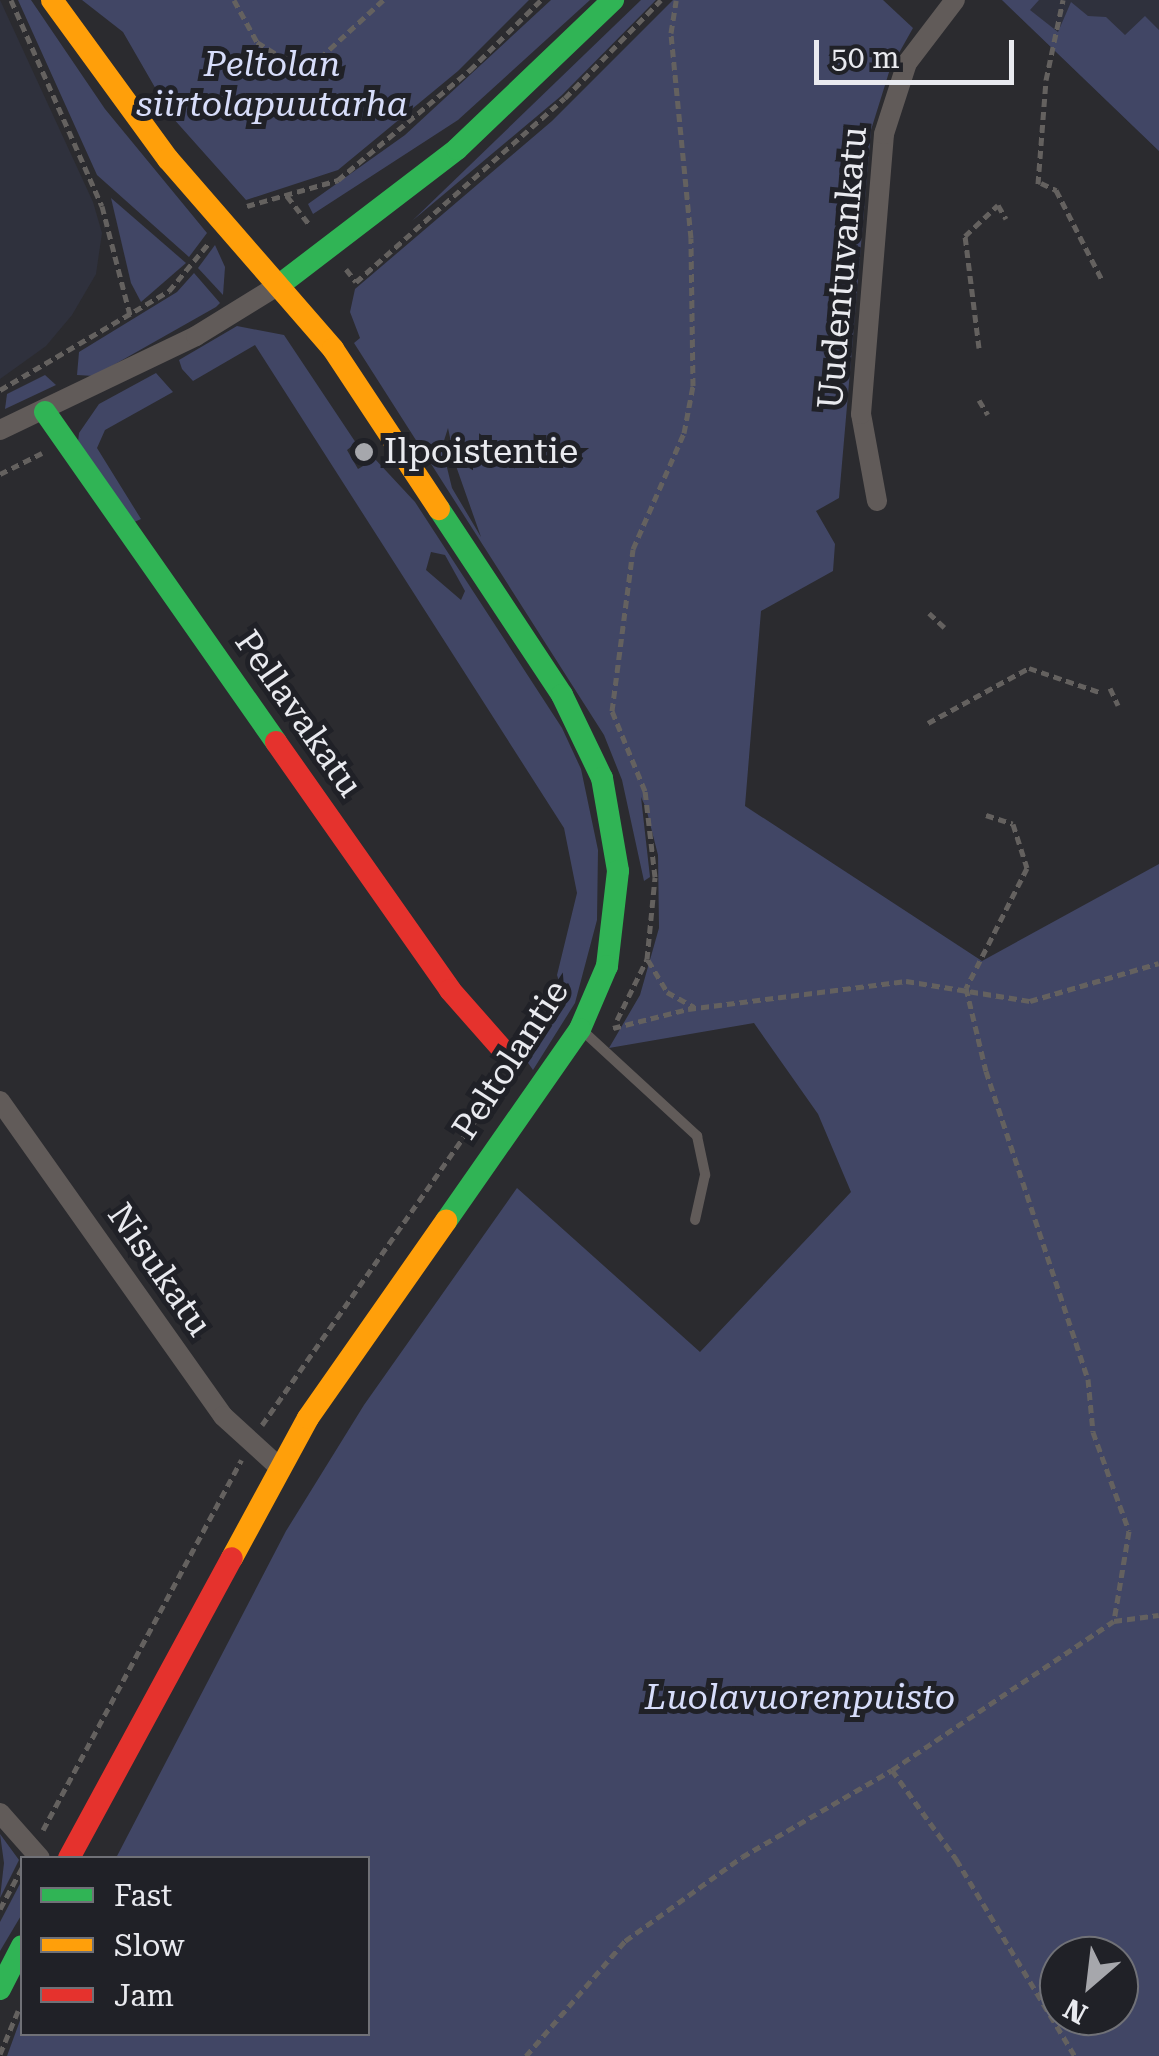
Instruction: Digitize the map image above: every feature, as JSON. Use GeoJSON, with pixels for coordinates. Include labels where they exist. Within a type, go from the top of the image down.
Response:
{"type":"FeatureCollection","features":[{"type":"Feature","properties":{"kind":"street","name":"Peltolantie"},"geometry":{"type":"LineString","coordinates":[[52,0],[168,158],[282,282],[551,678],[602,778],[618,871],[613,938],[580,1028],[278,1466],[69,1856]]}},
{"type":"Feature","properties":{"kind":"street"},"geometry":{"type":"LineString","coordinates":[[0,430],[45,412],[196,336],[282,282],[457,149],[613,0]]}},
{"type":"Feature","properties":{"kind":"street","name":"Uudentuvankatu"},"geometry":{"type":"LineString","coordinates":[[877,500],[862,414],[884,134],[906,64],[955,0]]}},
{"type":"Feature","properties":{"kind":"street","name":"Pellavakatu"},"geometry":{"type":"LineString","coordinates":[[45,412],[450,990],[502,1050]]}},
{"type":"Feature","properties":{"kind":"street","name":"Nisukatu"},"geometry":{"type":"LineString","coordinates":[[0,1100],[223,1416],[278,1466]]}},
{"type":"Feature","properties":{"kind":"street"},"geometry":{"type":"LineString","coordinates":[[0,1813],[38,1856]]}},
{"type":"Feature","properties":{"kind":"street"},"geometry":{"type":"LineString","coordinates":[[0,1988],[20,1950]]}},
{"type":"Feature","properties":{"kind":"lane"},"geometry":{"type":"LineString","coordinates":[[580,1028],[696,1136],[705,1175],[695,1220]]}},
{"type":"Feature","properties":{"kind":"path"},"geometry":{"type":"LineString","coordinates":[[11,0],[102,206],[130,315]]}},
{"type":"Feature","properties":{"kind":"path"},"geometry":{"type":"LineString","coordinates":[[234,0],[257,42],[281,57],[320,58],[383,0]]}},
{"type":"Feature","properties":{"kind":"path"},"geometry":{"type":"LineString","coordinates":[[244,207],[338,180],[470,70],[540,0]]}},
{"type":"Feature","properties":{"kind":"path"},"geometry":{"type":"LineString","coordinates":[[356,282],[565,98],[661,0]]}},
{"type":"Feature","properties":{"kind":"path"},"geometry":{"type":"LineString","coordinates":[[601,1046],[647,958],[656,877],[650,812],[612,711],[633,549],[684,433],[693,386],[691,238],[671,32],[676,0]]}},
{"type":"Feature","properties":{"kind":"path"},"geometry":{"type":"LineString","coordinates":[[1063,0],[1046,80],[1040,183],[1056,190],[1103,282]]}},
{"type":"Feature","properties":{"kind":"path"},"geometry":{"type":"LineString","coordinates":[[979,348],[966,236],[998,205],[1006,219]]}},
{"type":"Feature","properties":{"kind":"path"},"geometry":{"type":"LineString","coordinates":[[0,390],[169,291],[211,239]]}},
{"type":"Feature","properties":{"kind":"path"},"geometry":{"type":"LineString","coordinates":[[979,400],[988,415]]}},
{"type":"Feature","properties":{"kind":"path"},"geometry":{"type":"LineString","coordinates":[[0,474],[64,443]]}},
{"type":"Feature","properties":{"kind":"path"},"geometry":{"type":"LineString","coordinates":[[929,613],[944,627]]}},
{"type":"Feature","properties":{"kind":"path"},"geometry":{"type":"LineString","coordinates":[[928,723],[1029,668],[1102,693]]}},
{"type":"Feature","properties":{"kind":"path"},"geometry":{"type":"LineString","coordinates":[[1110,688],[1118,704]]}},
{"type":"Feature","properties":{"kind":"path"},"geometry":{"type":"LineString","coordinates":[[986,815],[1013,824],[1027,868],[966,988],[986,1071],[1088,1379],[1093,1432],[1129,1531],[1114,1622]]}},
{"type":"Feature","properties":{"kind":"path"},"geometry":{"type":"LineString","coordinates":[[647,958],[667,992],[696,1008]]}},
{"type":"Feature","properties":{"kind":"path"},"geometry":{"type":"LineString","coordinates":[[613,1028],[696,1008],[906,981],[1030,1001],[1159,962]]}},
{"type":"Feature","properties":{"kind":"path"},"geometry":{"type":"LineString","coordinates":[[526,2056],[624,1940],[742,1857],[892,1770],[1114,1622],[1159,1615]]}},
{"type":"Feature","properties":{"kind":"path"},"geometry":{"type":"LineString","coordinates":[[892,1770],[956,1859],[1075,2056]]}},
{"type":"Feature","properties":{"kind":"path"},"geometry":{"type":"LineString","coordinates":[[0,1909],[20,1870]]}},
{"type":"Feature","properties":{"kind":"path"},"geometry":{"type":"LineString","coordinates":[[0,2054],[20,2007]]}},
{"type":"Feature","properties":{"kind":"shaded area"},"geometry":{"type":"Polygon","coordinates":[[[0,0],[93,202],[102,233],[96,274],[72,315],[46,346],[0,379],[0,0]]]}},
{"type":"Feature","properties":{"kind":"shaded area"},"geometry":{"type":"Polygon","coordinates":[[[1002,0],[1159,0],[1159,151],[1002,0]]]}},
{"type":"Feature","properties":{"kind":"green space"},"geometry":{"type":"Polygon","coordinates":[[[18,0],[31,0],[105,109],[207,233],[189,257],[97,175],[18,0]]]}},
{"type":"Feature","properties":{"kind":"green space","name":"Peltolan siirtolapuutarha"},"geometry":{"type":"Polygon","coordinates":[[[82,0],[529,0],[458,71],[338,170],[246,200],[172,117],[123,32],[82,0]]]}},
{"type":"Feature","properties":{"kind":"green space"},"geometry":{"type":"Polygon","coordinates":[[[551,0],[590,0],[458,120],[313,214],[308,204],[405,135],[551,0]]]}},
{"type":"Feature","properties":{"kind":"green space"},"geometry":{"type":"Polygon","coordinates":[[[641,0],[656,0],[561,96],[412,221],[641,0]]]}},
{"type":"Feature","properties":{"kind":"green space","name":"Luolavuorenpuisto"},"geometry":{"type":"Polygon","coordinates":[[[673,0],[883,0],[913,28],[890,69],[871,130],[839,498],[816,511],[835,544],[833,571],[761,611],[745,806],[982,961],[1159,864],[1159,2056],[7,2056],[20,2020],[20,2036],[370,2036],[370,1856],[117,1856],[286,1531],[364,1405],[517,1188],[700,1352],[851,1192],[818,1114],[754,1023],[609,1048],[640,995],[659,928],[658,855],[646,808],[641,797],[650,877],[644,881],[622,780],[604,735],[354,343],[360,338],[350,312],[355,289],[552,121],[673,0]],[[448,428],[442,447],[452,488],[481,537],[456,466],[448,428]]]}},
{"type":"Feature","properties":{"kind":"green space"},"geometry":{"type":"Polygon","coordinates":[[[1002,0],[1039,0],[1030,10],[1058,32],[1071,2],[1088,16],[1106,17],[1125,35],[1145,16],[1159,30],[1159,151],[1002,0]]]}},
{"type":"Feature","properties":{"kind":"green space"},"geometry":{"type":"Polygon","coordinates":[[[111,198],[186,263],[141,302],[131,283],[111,198]]]}},
{"type":"Feature","properties":{"kind":"green space"},"geometry":{"type":"Polygon","coordinates":[[[215,245],[225,267],[223,295],[198,268],[215,245]]]}},
{"type":"Feature","properties":{"kind":"green space"},"geometry":{"type":"Polygon","coordinates":[[[194,273],[220,303],[216,307],[94,376],[77,375],[79,352],[177,292],[194,273]]]}},
{"type":"Feature","properties":{"kind":"green space"},"geometry":{"type":"Polygon","coordinates":[[[237,326],[284,335],[356,443],[347,450],[358,469],[375,459],[415,502],[562,728],[581,769],[598,850],[597,920],[575,1003],[533,1070],[526,1060],[566,1004],[557,975],[577,893],[564,828],[255,345],[193,381],[179,360],[237,326]],[[431,552],[426,570],[461,600],[465,591],[445,555],[431,552]]]}},
{"type":"Feature","properties":{"kind":"green space"},"geometry":{"type":"Polygon","coordinates":[[[156,373],[173,392],[105,430],[97,448],[141,519],[130,524],[78,442],[79,433],[99,404],[156,373]]]}},
{"type":"Feature","properties":{"kind":"green space"},"geometry":{"type":"Polygon","coordinates":[[[45,375],[56,385],[5,409],[7,394],[45,375]]]}},
{"type":"Feature","properties":{"kind":"green space"},"geometry":{"type":"Polygon","coordinates":[[[0,1834],[19,1860],[0,1898],[4,1863],[0,1834]]]}},
{"type":"Feature","properties":{"kind":"green space"},"geometry":{"type":"Polygon","coordinates":[[[20,1884],[20,1917],[0,1951],[0,1922],[20,1884]]]}},
{"type":"Feature","properties":{"kind":"traffic: fast"},"geometry":{"type":"LineString","coordinates":[[282,283],[457,149],[613,0]]}},
{"type":"Feature","properties":{"kind":"traffic: fast"},"geometry":{"type":"LineString","coordinates":[[45,412],[276,742]]}},
{"type":"Feature","properties":{"kind":"traffic: fast"},"geometry":{"type":"LineString","coordinates":[[439,509],[562,695],[602,778],[618,871],[607,966],[580,1029],[446,1221]]}},
{"type":"Feature","properties":{"kind":"traffic: fast"},"geometry":{"type":"LineString","coordinates":[[0,1989],[20,1950]]}},
{"type":"Feature","properties":{"kind":"traffic: slow"},"geometry":{"type":"LineString","coordinates":[[52,0],[168,159],[333,349],[439,509]]}},
{"type":"Feature","properties":{"kind":"traffic: slow"},"geometry":{"type":"LineString","coordinates":[[232,1558],[308,1418],[446,1221]]}},
{"type":"Feature","properties":{"kind":"traffic: jam"},"geometry":{"type":"LineString","coordinates":[[276,742],[450,990],[502,1049]]}},
{"type":"Feature","properties":{"kind":"traffic: jam"},"geometry":{"type":"LineString","coordinates":[[70,1856],[232,1558]]}},
{"type":"Feature","properties":{"kind":"place","name":"Ilpoistentie"},"geometry":{"type":"Point","coordinates":[364,452]}}]}
